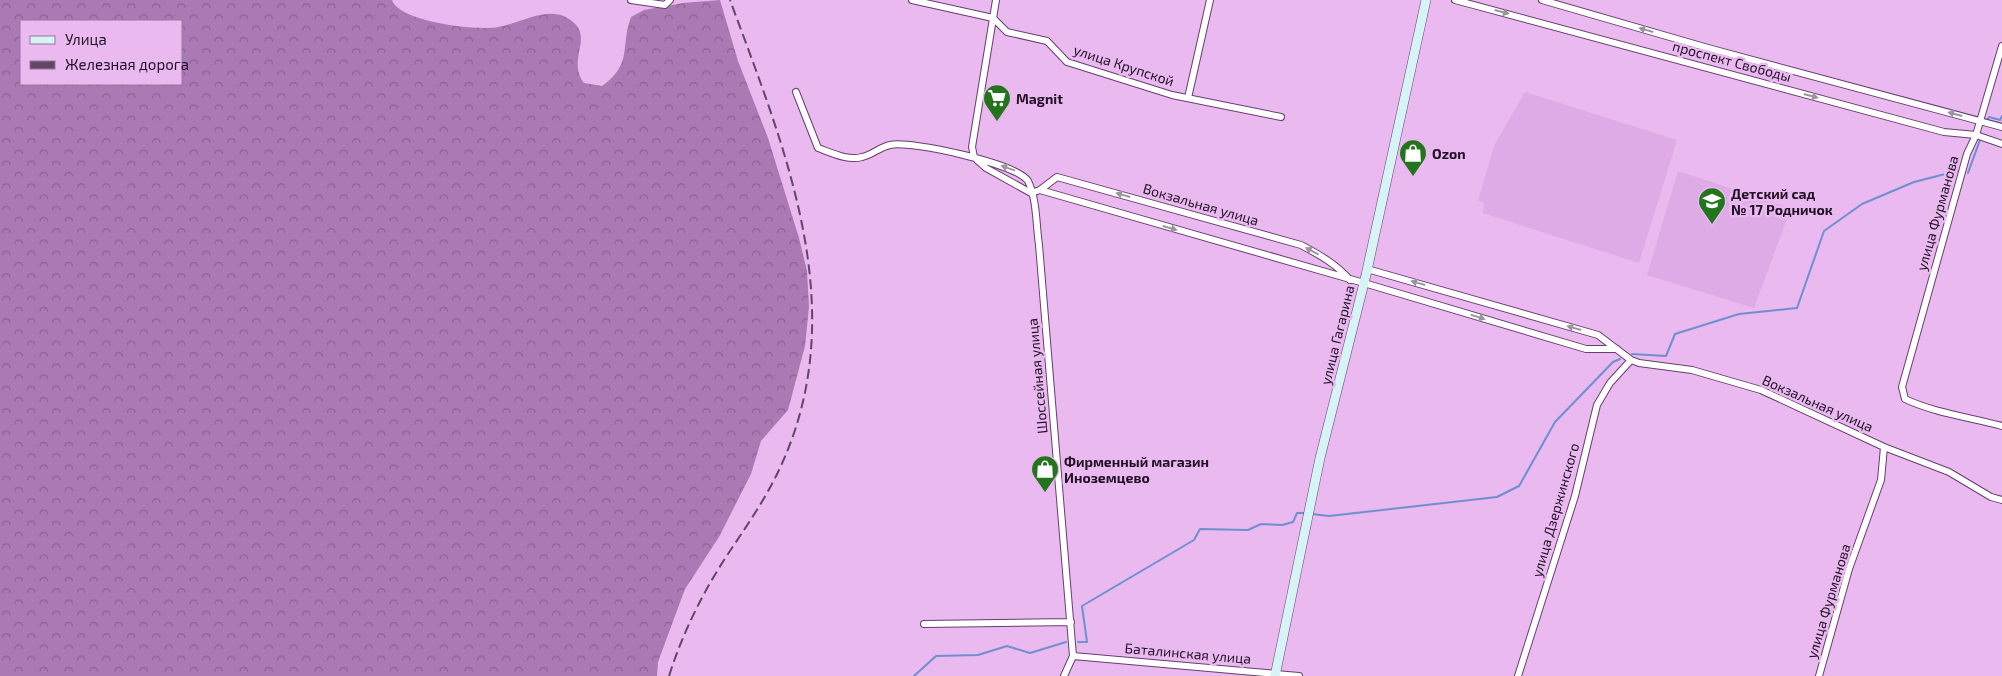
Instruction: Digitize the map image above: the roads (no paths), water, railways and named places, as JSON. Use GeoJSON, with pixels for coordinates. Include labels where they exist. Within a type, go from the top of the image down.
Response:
{"type":"FeatureCollection","features":[{"type":"Feature","properties":{"kind":"main road","name":"улица Гагарина"},"geometry":{"type":"LineString","coordinates":[[1275,675],[1306,525],[1364,283],[1426,0]]}},
{"type":"Feature","properties":{"kind":"street"},"geometry":{"type":"LineString","coordinates":[[631,0],[668,2]]}},
{"type":"Feature","properties":{"kind":"street","name":"улица Крупской"},"geometry":{"type":"LineString","coordinates":[[912,0],[993,18],[1007,32],[1047,41],[1067,62],[1188,98],[1281,117]]}},
{"type":"Feature","properties":{"kind":"street"},"geometry":{"type":"LineString","coordinates":[[996,0],[972,148],[974,157],[986,168],[1031,193]]}},
{"type":"Feature","properties":{"kind":"street"},"geometry":{"type":"LineString","coordinates":[[1188,98],[1210,0]]}},
{"type":"Feature","properties":{"kind":"street","name":"проспект Свободы"},"geometry":{"type":"LineString","coordinates":[[1455,0],[1944,132],[1976,135],[2002,144]]}},
{"type":"Feature","properties":{"kind":"street","name":"проспект Свободы"},"geometry":{"type":"LineString","coordinates":[[1542,0],[1708,48],[2002,127]]}},
{"type":"Feature","properties":{"kind":"street","name":"улица Фурманова"},"geometry":{"type":"LineString","coordinates":[[2002,46],[1976,135],[1967,154],[1902,387],[1905,399],[1926,408],[1962,414],[2002,426]]}},
{"type":"Feature","properties":{"kind":"street"},"geometry":{"type":"LineString","coordinates":[[796,92],[818,148],[846,157],[862,157],[891,144],[948,151],[974,157],[1021,174],[1027,180],[1031,193]]}},
{"type":"Feature","properties":{"kind":"street","name":"Вокзальная улица"},"geometry":{"type":"LineString","coordinates":[[1031,193],[1040,190],[1057,177],[1301,245],[1329,260],[1340,268],[1350,280]]}},
{"type":"Feature","properties":{"kind":"street"},"geometry":{"type":"LineString","coordinates":[[1040,190],[1586,349],[1617,349]]}},
{"type":"Feature","properties":{"kind":"street","name":"Шоссейная улица"},"geometry":{"type":"LineString","coordinates":[[1031,193],[1039,245],[1074,656]]}},
{"type":"Feature","properties":{"kind":"street","name":"Вокзальная улица"},"geometry":{"type":"LineString","coordinates":[[1367,269],[1598,335],[1631,360],[1692,370],[1761,390],[1884,447],[1949,472],[1991,497],[2002,500]]}},
{"type":"Feature","properties":{"kind":"street","name":"улица Дзержинского"},"geometry":{"type":"LineString","coordinates":[[1518,676],[1575,496],[1597,405],[1610,383],[1631,360]]}},
{"type":"Feature","properties":{"kind":"street","name":"улица Фурманова"},"geometry":{"type":"LineString","coordinates":[[1819,676],[1849,569],[1881,480],[1884,447]]}},
{"type":"Feature","properties":{"kind":"street"},"geometry":{"type":"LineString","coordinates":[[924,624],[1070,622]]}},
{"type":"Feature","properties":{"kind":"street"},"geometry":{"type":"LineString","coordinates":[[1064,676],[1074,656]]}},
{"type":"Feature","properties":{"kind":"street","name":"Баталинская улица"},"geometry":{"type":"LineString","coordinates":[[1074,656],[1300,676]]}},
{"type":"Feature","properties":{"kind":"waterway"},"geometry":{"type":"LineString","coordinates":[[1987,120],[1989,117],[2000,120],[2002,116]]}},
{"type":"Feature","properties":{"kind":"waterway"},"geometry":{"type":"LineString","coordinates":[[1968,173],[1980,140]]}},
{"type":"Feature","properties":{"kind":"waterway"},"geometry":{"type":"LineString","coordinates":[[1632,354],[1666,356],[1675,334],[1739,314],[1797,308],[1824,231],[1862,204],[1914,182],[1957,171]]}},
{"type":"Feature","properties":{"kind":"waterway"},"geometry":{"type":"LineString","coordinates":[[1312,514],[1329,516],[1497,497],[1519,486],[1555,422],[1613,362],[1620,359]]}},
{"type":"Feature","properties":{"kind":"waterway"},"geometry":{"type":"LineString","coordinates":[[1078,642],[1087,642],[1082,606],[1194,540],[1200,529],[1248,530],[1261,524],[1282,525],[1293,522],[1297,513],[1305,513]]}},
{"type":"Feature","properties":{"kind":"waterway"},"geometry":{"type":"LineString","coordinates":[[914,676],[936,656],[978,655],[1007,646],[1030,653],[1066,642]]}},
{"type":"Feature","properties":{"kind":"railway"},"geometry":{"type":"LineString","coordinates":[[669,676],[686,631],[700,602],[724,560],[760,505],[779,470],[801,411],[811,351],[811,292],[804,233],[790,174],[772,115],[730,0]]}},
{"type":"Feature","properties":{"kind":"place","name":"Magnit"},"geometry":{"type":"Point","coordinates":[997,122]}},
{"type":"Feature","properties":{"kind":"place","name":"Ozon"},"geometry":{"type":"Point","coordinates":[1413,177]}},
{"type":"Feature","properties":{"kind":"place","name":"Детский сад № 17 Родничок"},"geometry":{"type":"Point","coordinates":[1712,225]}},
{"type":"Feature","properties":{"kind":"place","name":"Фирменный магазин Иноземцево"},"geometry":{"type":"Point","coordinates":[1045,493]}}]}
